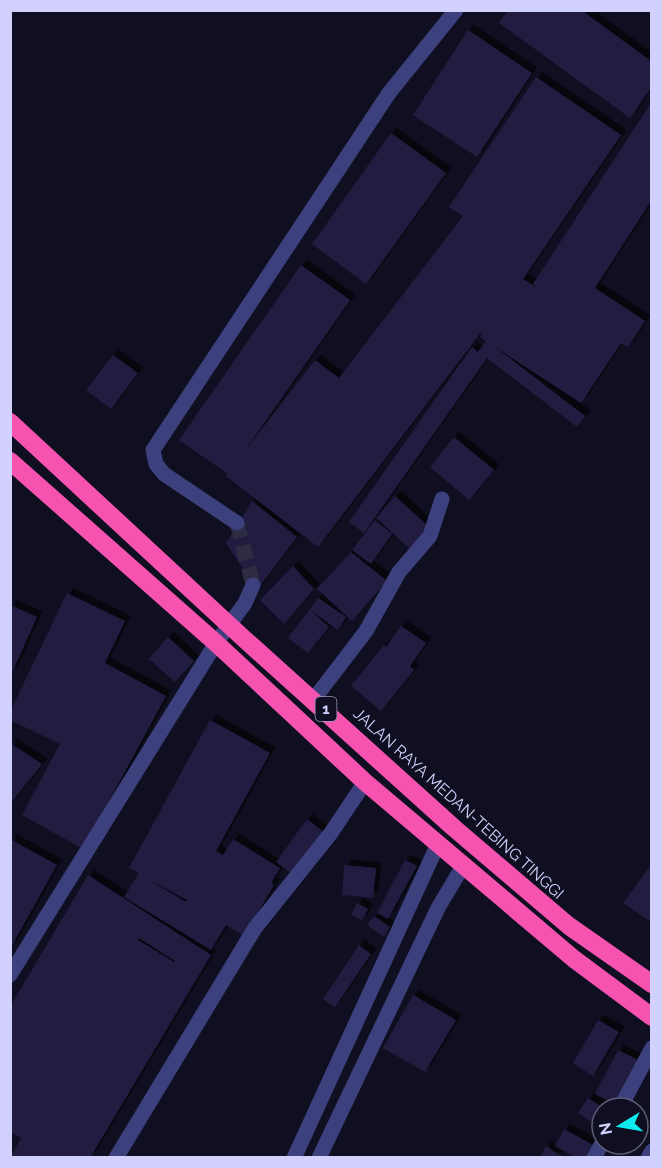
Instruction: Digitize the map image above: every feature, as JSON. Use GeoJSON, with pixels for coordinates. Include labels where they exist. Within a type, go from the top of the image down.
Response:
{"type":"FeatureCollection","features":[{"type":"Feature","properties":{"kind":"highway","name":"JALAN RAYA MEDAN-TEBING TINGGI"},"geometry":{"type":"LineString","coordinates":[[10,422],[446,820],[569,926],[651,984]]}},
{"type":"Feature","properties":{"kind":"highway","name":"1"},"geometry":{"type":"LineString","coordinates":[[11,462],[216,643],[365,782],[574,959],[651,1017]]}},
{"type":"Feature","properties":{"kind":"street"},"geometry":{"type":"LineString","coordinates":[[237,524],[164,474],[156,464],[153,450],[388,93],[456,10]]}},
{"type":"Feature","properties":{"kind":"street"},"geometry":{"type":"LineString","coordinates":[[314,699],[366,631],[399,572],[430,536],[442,499]]}},
{"type":"Feature","properties":{"kind":"street"},"geometry":{"type":"LineString","coordinates":[[10,975],[216,643],[245,603],[253,585]]}},
{"type":"Feature","properties":{"kind":"street"},"geometry":{"type":"LineString","coordinates":[[116,1158],[255,928],[331,833],[365,782]]}},
{"type":"Feature","properties":{"kind":"street"},"geometry":{"type":"LineString","coordinates":[[294,1158],[438,844]]}},
{"type":"Feature","properties":{"kind":"street"},"geometry":{"type":"LineString","coordinates":[[319,1158],[438,908],[463,866]]}},
{"type":"Feature","properties":{"kind":"street"},"geometry":{"type":"LineString","coordinates":[[626,1096],[651,1048]]}},
{"type":"Feature","properties":{"kind":"street"},"geometry":{"type":"LineString","coordinates":[[648,1158],[651,1151]]}},
{"type":"Feature","properties":{"kind":"building"},"geometry":{"type":"Polygon","coordinates":[[[508,10],[581,10],[651,61],[651,88],[630,118],[499,23],[508,10]]]}},
{"type":"Feature","properties":{"kind":"building"},"geometry":{"type":"Polygon","coordinates":[[[468,30],[532,73],[477,157],[413,115],[468,30]]]}},
{"type":"Feature","properties":{"kind":"building"},"geometry":{"type":"Polygon","coordinates":[[[536,77],[621,135],[523,279],[539,289],[533,284],[651,103],[651,201],[595,288],[645,321],[628,347],[621,343],[581,403],[495,347],[585,416],[577,427],[487,358],[364,533],[349,522],[472,347],[478,352],[486,341],[480,337],[483,330],[318,547],[226,476],[228,474],[179,440],[301,265],[350,300],[244,452],[315,360],[339,378],[463,216],[449,207],[536,77]]]}},
{"type":"Feature","properties":{"kind":"building"},"geometry":{"type":"Polygon","coordinates":[[[391,133],[446,173],[366,284],[312,244],[391,133]]]}},
{"type":"Feature","properties":{"kind":"building"},"geometry":{"type":"Polygon","coordinates":[[[113,355],[138,373],[111,409],[86,390],[113,355]]]}},
{"type":"Feature","properties":{"kind":"building"},"geometry":{"type":"Polygon","coordinates":[[[454,437],[494,470],[469,500],[430,467],[454,437]]]}},
{"type":"Feature","properties":{"kind":"building"},"geometry":{"type":"Polygon","coordinates":[[[395,496],[430,528],[411,550],[376,518],[395,496]]]}},
{"type":"Feature","properties":{"kind":"building"},"geometry":{"type":"Polygon","coordinates":[[[252,501],[297,537],[257,590],[226,543],[252,501]]]}},
{"type":"Feature","properties":{"kind":"building"},"geometry":{"type":"Polygon","coordinates":[[[375,520],[392,534],[371,564],[352,550],[375,520]]]}},
{"type":"Feature","properties":{"kind":"building"},"geometry":{"type":"Polygon","coordinates":[[[351,552],[387,581],[352,621],[317,589],[351,552]]]}},
{"type":"Feature","properties":{"kind":"building"},"geometry":{"type":"Polygon","coordinates":[[[293,566],[314,589],[284,624],[260,600],[293,566]]]}},
{"type":"Feature","properties":{"kind":"building"},"geometry":{"type":"Polygon","coordinates":[[[67,593],[125,621],[105,663],[166,696],[83,849],[22,815],[60,744],[10,720],[10,712],[67,593]]]}},
{"type":"Feature","properties":{"kind":"building"},"geometry":{"type":"Polygon","coordinates":[[[318,598],[346,617],[338,630],[310,610],[329,627],[308,653],[288,638],[318,598]]]}},
{"type":"Feature","properties":{"kind":"building"},"geometry":{"type":"Polygon","coordinates":[[[10,605],[37,617],[10,677],[10,605]]]}},
{"type":"Feature","properties":{"kind":"building"},"geometry":{"type":"Polygon","coordinates":[[[401,626],[426,643],[410,666],[414,670],[381,711],[351,686],[384,645],[386,647],[401,626]]]}},
{"type":"Feature","properties":{"kind":"building"},"geometry":{"type":"Polygon","coordinates":[[[168,637],[194,661],[175,682],[149,659],[168,637]]]}},
{"type":"Feature","properties":{"kind":"building"},"geometry":{"type":"Polygon","coordinates":[[[210,720],[270,753],[216,851],[223,855],[233,839],[280,868],[271,883],[274,885],[244,936],[226,925],[211,950],[124,897],[139,873],[129,868],[210,720]],[[153,882],[186,902],[187,900],[153,882]]]}},
{"type":"Feature","properties":{"kind":"building"},"geometry":{"type":"Polygon","coordinates":[[[10,743],[42,764],[10,804],[10,743]]]}},
{"type":"Feature","properties":{"kind":"building"},"geometry":{"type":"Polygon","coordinates":[[[307,819],[325,833],[294,875],[276,862],[307,819]]]}},
{"type":"Feature","properties":{"kind":"building"},"geometry":{"type":"Polygon","coordinates":[[[10,839],[57,865],[10,949],[10,839]]]}},
{"type":"Feature","properties":{"kind":"building"},"geometry":{"type":"Polygon","coordinates":[[[405,860],[417,866],[388,919],[377,913],[405,860]]]}},
{"type":"Feature","properties":{"kind":"building"},"geometry":{"type":"Polygon","coordinates":[[[344,865],[376,868],[373,898],[342,895],[344,865]]]}},
{"type":"Feature","properties":{"kind":"building"},"geometry":{"type":"Polygon","coordinates":[[[651,865],[651,922],[623,903],[651,865]]]}},
{"type":"Feature","properties":{"kind":"building"},"geometry":{"type":"Polygon","coordinates":[[[88,875],[211,955],[90,1158],[10,1158],[21,1138],[10,1132],[10,1007],[88,875]],[[139,938],[138,940],[175,961],[139,938]]]}},
{"type":"Feature","properties":{"kind":"building"},"geometry":{"type":"Polygon","coordinates":[[[357,903],[368,909],[362,920],[351,915],[357,903]]]}},
{"type":"Feature","properties":{"kind":"building"},"geometry":{"type":"Polygon","coordinates":[[[374,916],[390,927],[384,937],[367,925],[374,916]]]}},
{"type":"Feature","properties":{"kind":"building"},"geometry":{"type":"Polygon","coordinates":[[[359,945],[371,954],[335,1007],[323,999],[359,945]]]}},
{"type":"Feature","properties":{"kind":"building"},"geometry":{"type":"Polygon","coordinates":[[[413,995],[456,1020],[425,1072],[383,1048],[413,995]]]}},
{"type":"Feature","properties":{"kind":"building"},"geometry":{"type":"Polygon","coordinates":[[[598,1020],[619,1032],[593,1076],[573,1063],[598,1020]]]}},
{"type":"Feature","properties":{"kind":"building"},"geometry":{"type":"Polygon","coordinates":[[[618,1050],[640,1061],[622,1096],[595,1094],[618,1050]]]}},
{"type":"Feature","properties":{"kind":"building"},"geometry":{"type":"Polygon","coordinates":[[[588,1098],[590,1099],[590,1121],[578,1113],[588,1098]]]}},
{"type":"Feature","properties":{"kind":"building"},"geometry":{"type":"Polygon","coordinates":[[[564,1129],[590,1143],[590,1151],[586,1158],[576,1158],[555,1146],[564,1129]]]}},
{"type":"Feature","properties":{"kind":"building"},"geometry":{"type":"Polygon","coordinates":[[[546,1146],[564,1158],[540,1158],[546,1146]]]}},
{"type":"Feature","properties":{"kind":"tunnel"},"geometry":{"type":"LineString","coordinates":[[237,523],[253,585]]}}]}
